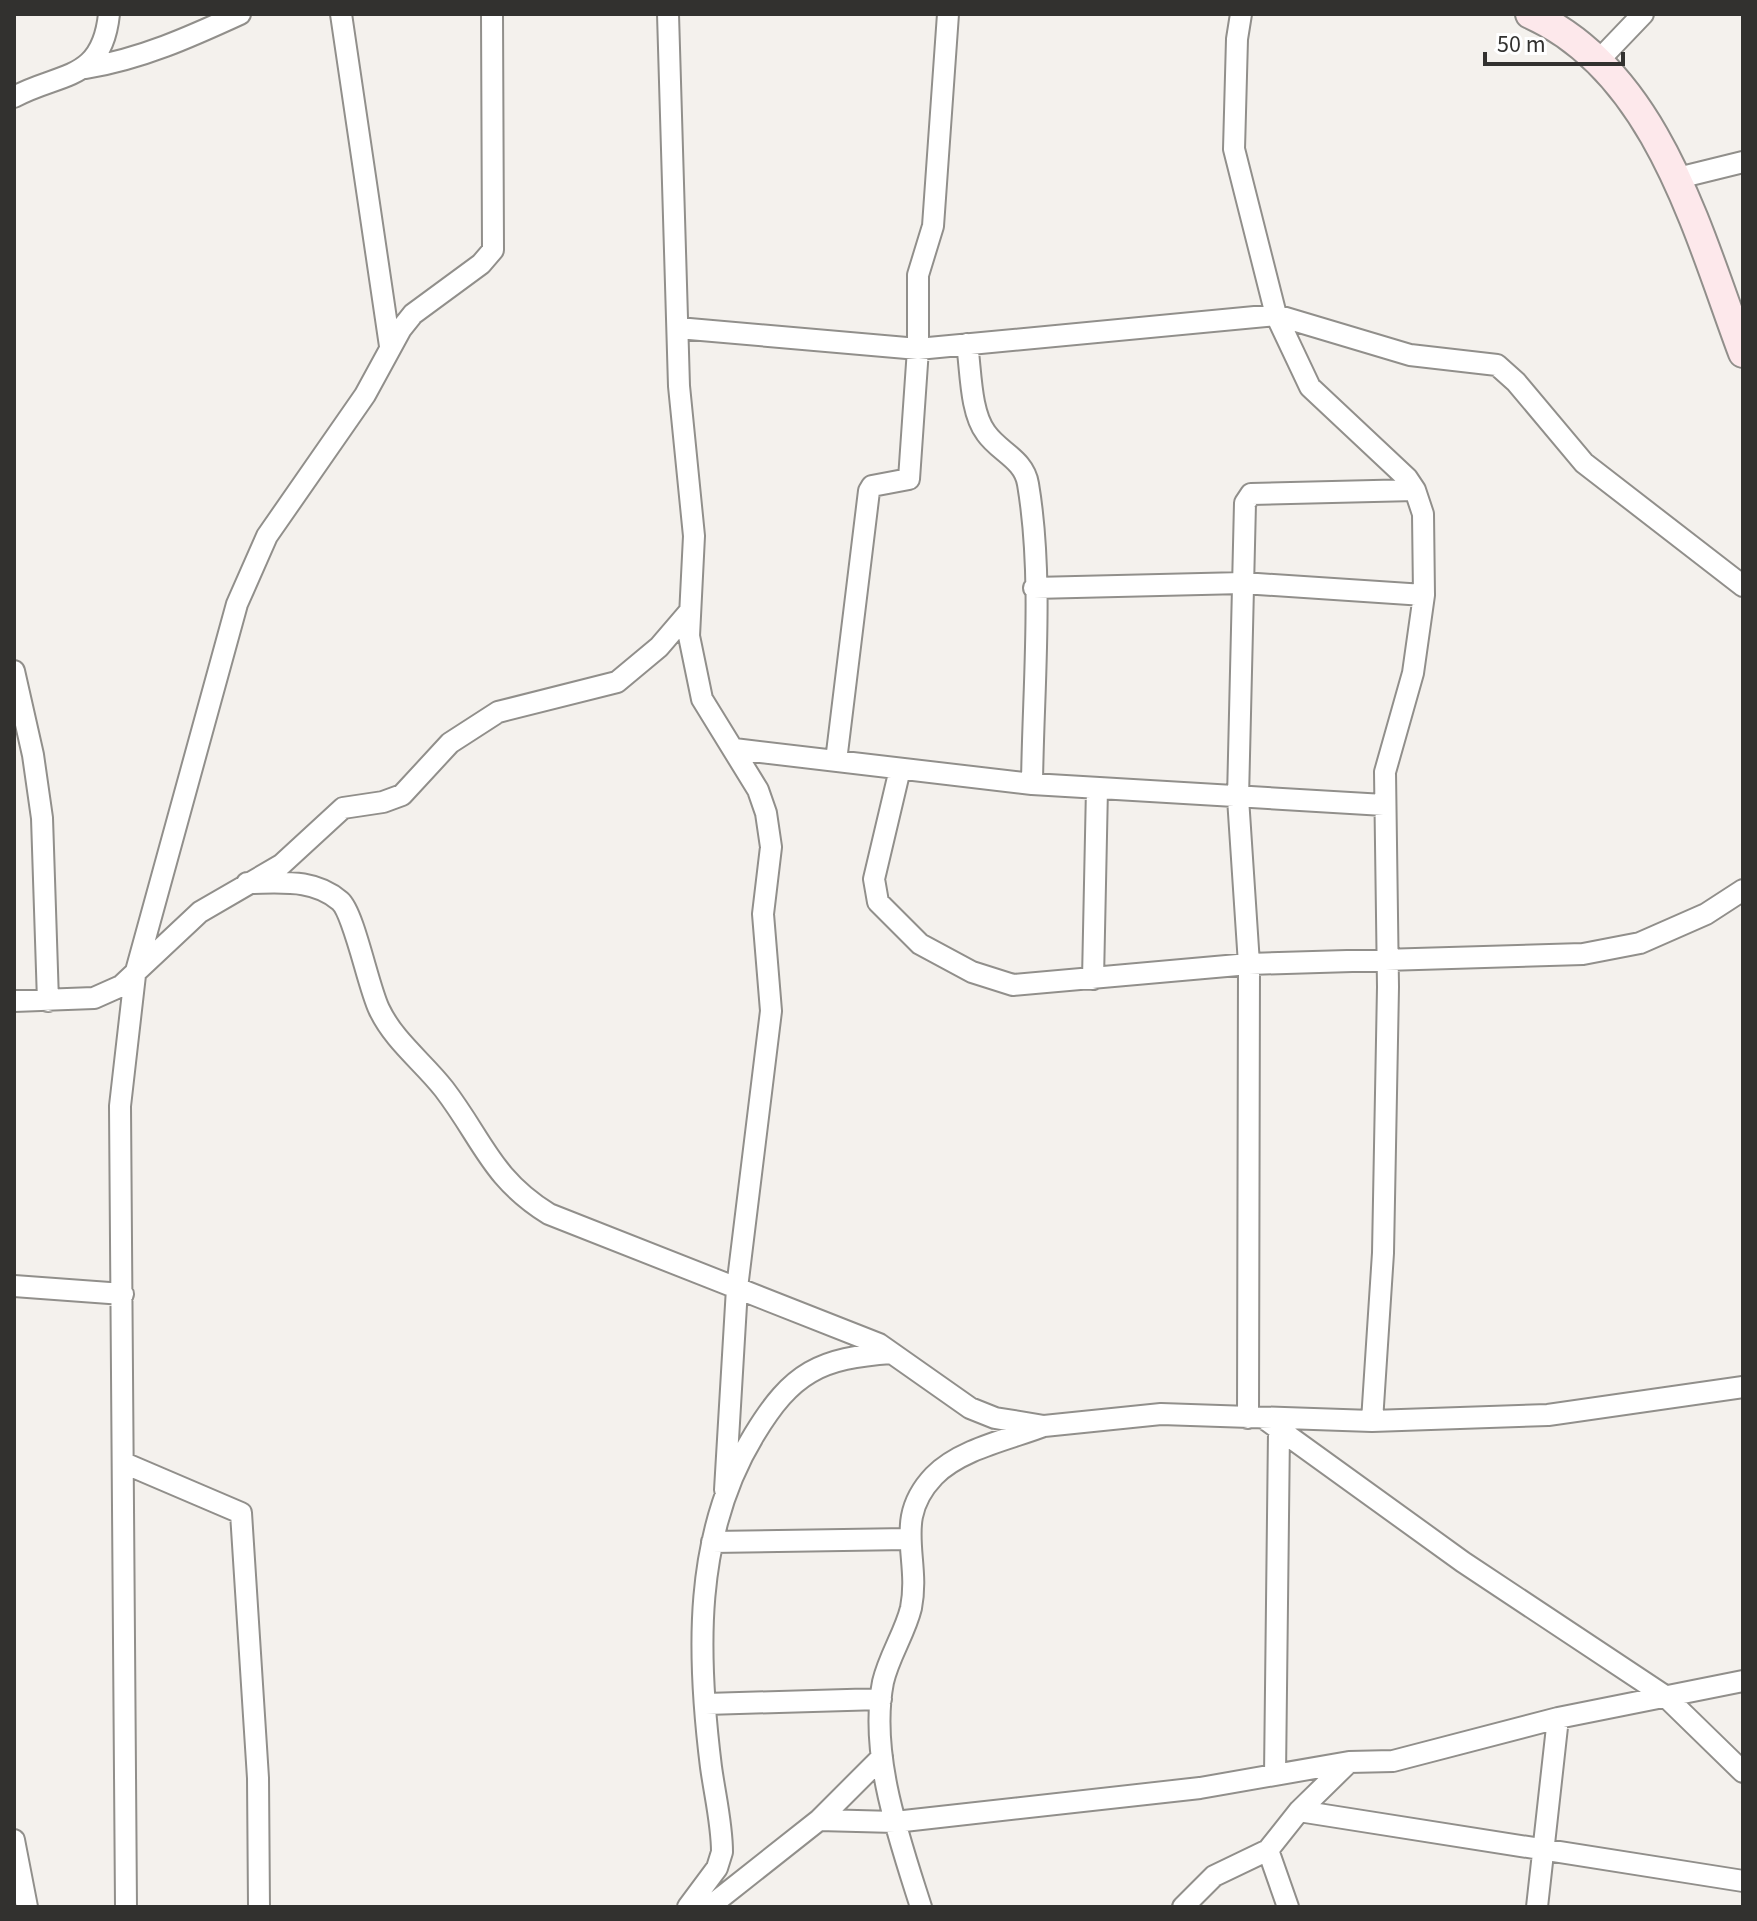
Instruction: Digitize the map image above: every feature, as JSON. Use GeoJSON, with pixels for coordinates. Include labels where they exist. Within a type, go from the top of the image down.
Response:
{"type":"FeatureCollection","features":[{"type":"Feature","properties":{"kind":"street"},"geometry":{"type":"LineString","coordinates":[[86,68],[103,40],[109,14]]}},
{"type":"Feature","properties":{"kind":"street"},"geometry":{"type":"LineString","coordinates":[[14,97],[86,68],[119,62],[163,48],[240,14]]}},
{"type":"Feature","properties":{"kind":"street"},"geometry":{"type":"LineString","coordinates":[[341,14],[390,346]]}},
{"type":"Feature","properties":{"kind":"street"},"geometry":{"type":"LineString","coordinates":[[126,1907],[120,1106],[135,975],[232,619],[250,567],[285,505],[365,395],[390,346],[413,314],[481,264],[493,250],[492,14]]}},
{"type":"Feature","properties":{"kind":"street"},"geometry":{"type":"LineString","coordinates":[[668,14],[679,386],[694,536],[689,636],[702,699],[758,790],[766,813],[771,847],[763,914],[771,1011],[737,1288],[725,1490],[702,1599],[706,1704],[722,1852],[717,1868],[688,1907]]}},
{"type":"Feature","properties":{"kind":"street"},"geometry":{"type":"LineString","coordinates":[[836,761],[869,491],[872,486],[909,479],[918,349],[918,275],[933,226],[948,14]]}},
{"type":"Feature","properties":{"kind":"street"},"geometry":{"type":"LineString","coordinates":[[1241,14],[1237,39],[1234,149],[1276,315],[1310,387],[1378,448],[1415,490],[1423,514],[1424,595],[1413,673],[1388,750],[1384,805],[1387,961],[1383,1253],[1372,1421]]}},
{"type":"Feature","properties":{"kind":"street"},"geometry":{"type":"LineString","coordinates":[[1599,60],[1643,14]]}},
{"type":"Feature","properties":{"kind":"street"},"geometry":{"type":"LineString","coordinates":[[1541,16],[1599,60],[1645,122],[1674,179],[1743,353]]}},
{"type":"Feature","properties":{"kind":"street"},"geometry":{"type":"LineString","coordinates":[[1674,179],[1743,162]]}},
{"type":"Feature","properties":{"kind":"street"},"geometry":{"type":"LineString","coordinates":[[678,328],[918,349],[1276,315],[1401,353],[1497,365],[1516,382],[1584,463],[1743,586]]}},
{"type":"Feature","properties":{"kind":"street"},"geometry":{"type":"LineString","coordinates":[[967,344],[985,433],[1021,467],[1028,481],[1034,588],[1032,784]]}},
{"type":"Feature","properties":{"kind":"street"},"geometry":{"type":"LineString","coordinates":[[1275,1775],[1249,964],[1238,798],[1244,510],[1248,495],[1415,490]]}},
{"type":"Feature","properties":{"kind":"street"},"geometry":{"type":"LineString","coordinates":[[1034,588],[1243,583],[1424,595]]}},
{"type":"Feature","properties":{"kind":"street"},"geometry":{"type":"LineString","coordinates":[[14,1001],[94,998],[109,993],[135,975],[200,912],[294,855],[343,808],[383,802],[402,795],[450,743],[498,712],[617,682],[659,647],[689,612]]}},
{"type":"Feature","properties":{"kind":"street"},"geometry":{"type":"LineString","coordinates":[[14,671],[42,818],[48,1001]]}},
{"type":"Feature","properties":{"kind":"street"},"geometry":{"type":"LineString","coordinates":[[734,749],[1032,784],[1384,805]]}},
{"type":"Feature","properties":{"kind":"street"},"geometry":{"type":"LineString","coordinates":[[900,769],[874,879],[878,902],[920,944],[989,980],[1032,984],[1249,964],[1612,950],[1640,943],[1706,914],[1743,890]]}},
{"type":"Feature","properties":{"kind":"street"},"geometry":{"type":"LineString","coordinates":[[1093,979],[1097,788]]}},
{"type":"Feature","properties":{"kind":"street"},"geometry":{"type":"LineString","coordinates":[[247,883],[293,882],[318,887],[346,906],[366,978],[380,1013],[390,1029],[444,1089],[513,1189],[549,1214],[895,1353],[970,1408],[995,1418],[1044,1426],[1161,1414],[1264,1423],[1576,1414],[1743,1387]]}},
{"type":"Feature","properties":{"kind":"street"},"geometry":{"type":"LineString","coordinates":[[14,1286],[123,1294]]}},
{"type":"Feature","properties":{"kind":"street"},"geometry":{"type":"LineString","coordinates":[[725,1490],[762,1421],[781,1395],[804,1375],[838,1358],[895,1353]]}},
{"type":"Feature","properties":{"kind":"street"},"geometry":{"type":"LineString","coordinates":[[1264,1423],[1463,1562],[1665,1696],[1743,1772]]}},
{"type":"Feature","properties":{"kind":"street"},"geometry":{"type":"LineString","coordinates":[[921,1907],[895,1822],[882,1757],[881,1699],[884,1679],[911,1607],[908,1539],[912,1508],[936,1474],[952,1462],[1044,1426]]}},
{"type":"Feature","properties":{"kind":"street"},"geometry":{"type":"LineString","coordinates":[[124,1463],[241,1513],[258,1763],[259,1907]]}},
{"type":"Feature","properties":{"kind":"street"},"geometry":{"type":"LineString","coordinates":[[712,1542],[908,1539]]}},
{"type":"Feature","properties":{"kind":"street"},"geometry":{"type":"LineString","coordinates":[[819,1820],[895,1822],[1200,1788],[1349,1762],[1393,1761],[1558,1718],[1743,1681]]}},
{"type":"Feature","properties":{"kind":"street"},"geometry":{"type":"LineString","coordinates":[[706,1704],[881,1699]]}},
{"type":"Feature","properties":{"kind":"street"},"geometry":{"type":"LineString","coordinates":[[1537,1907],[1558,1718]]}},
{"type":"Feature","properties":{"kind":"street"},"geometry":{"type":"LineString","coordinates":[[709,1907],[819,1820],[882,1757]]}},
{"type":"Feature","properties":{"kind":"street"},"geometry":{"type":"LineString","coordinates":[[1183,1907],[1214,1876],[1268,1850],[1299,1811],[1349,1762]]}},
{"type":"Feature","properties":{"kind":"street"},"geometry":{"type":"LineString","coordinates":[[1299,1811],[1743,1881]]}},
{"type":"Feature","properties":{"kind":"street"},"geometry":{"type":"LineString","coordinates":[[14,1840],[27,1907]]}},
{"type":"Feature","properties":{"kind":"street"},"geometry":{"type":"LineString","coordinates":[[1268,1850],[1288,1907]]}}]}
